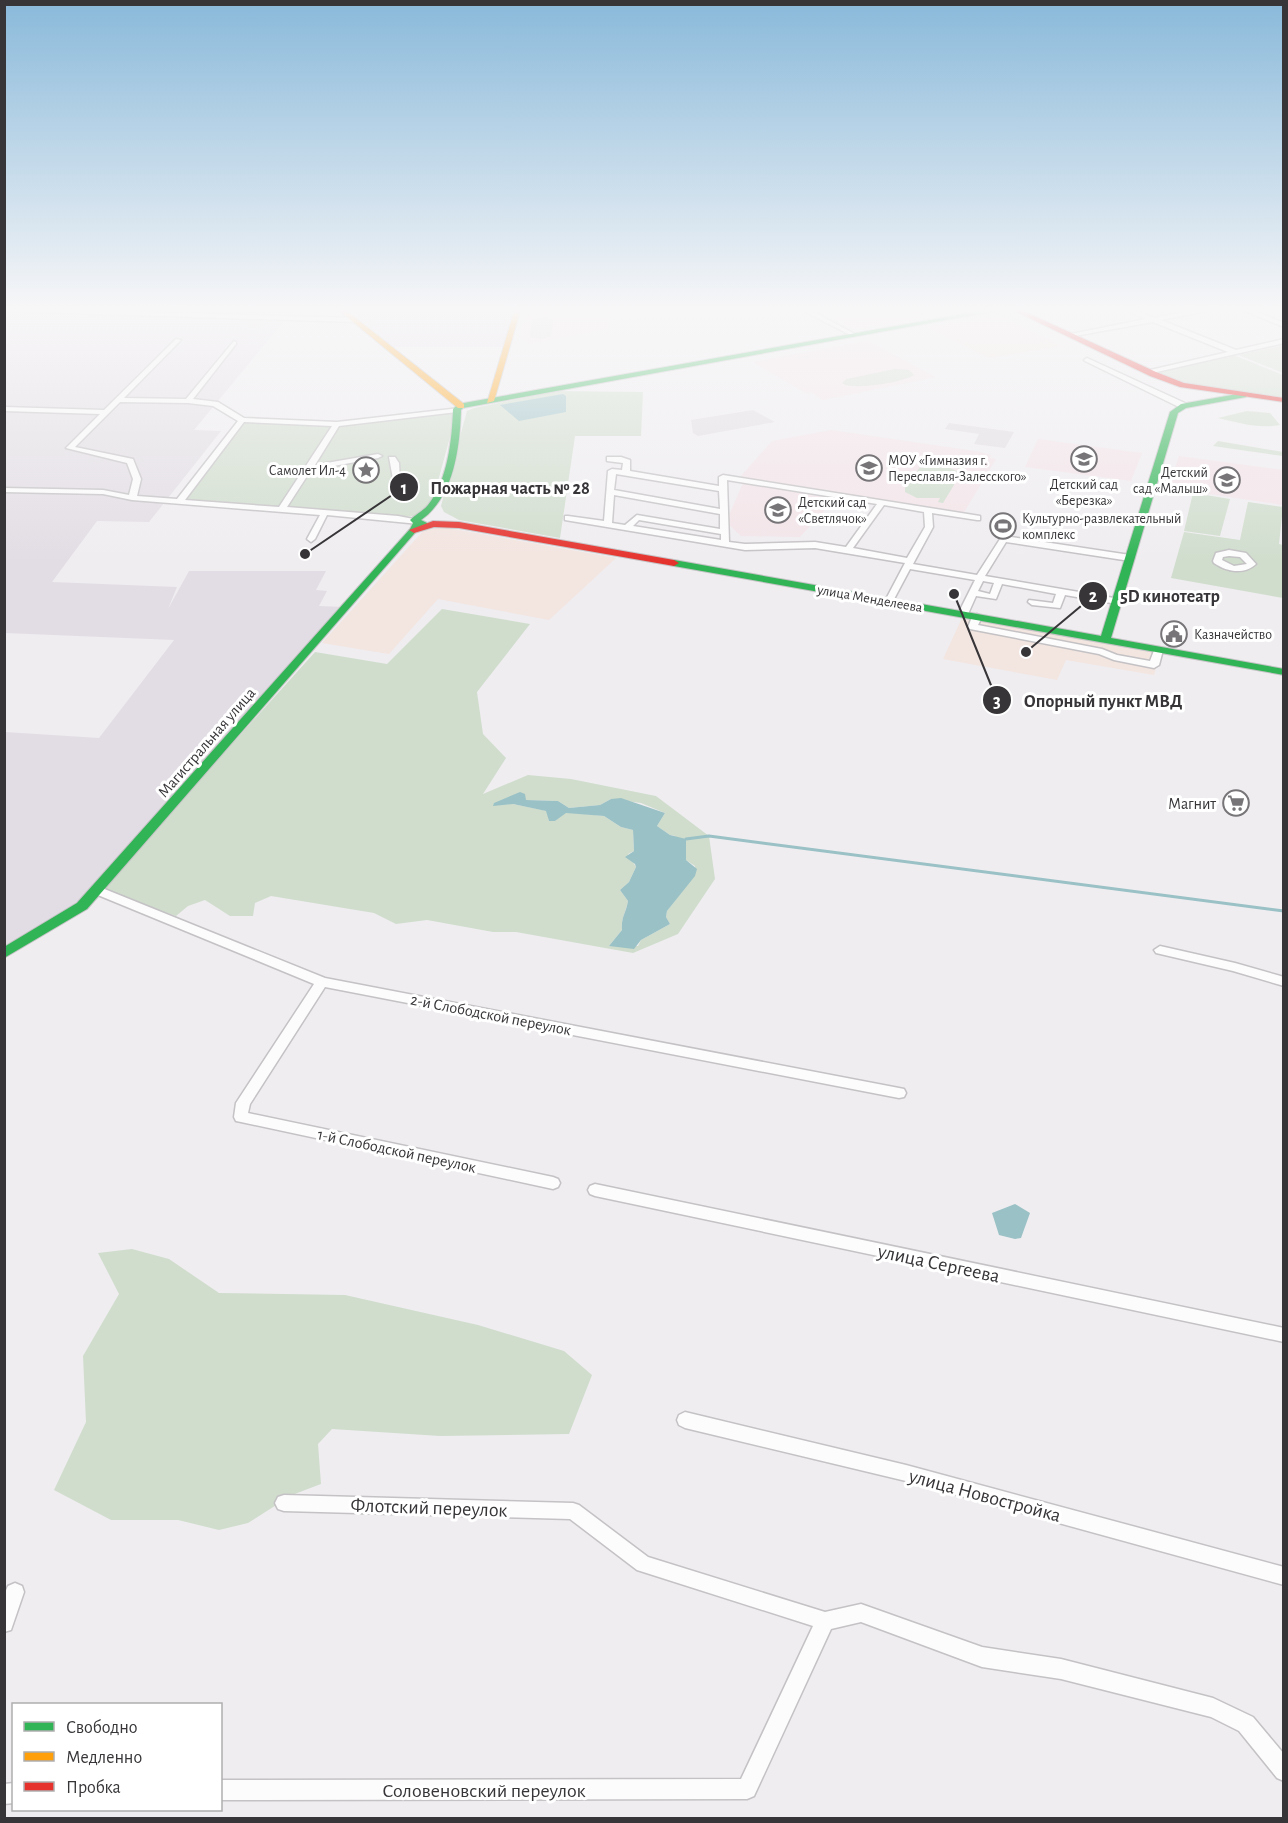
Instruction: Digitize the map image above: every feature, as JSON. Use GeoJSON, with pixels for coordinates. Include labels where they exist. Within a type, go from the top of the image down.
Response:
{"type":"FeatureCollection","features":[{"type":"Feature","properties":{"kind":"main road"},"geometry":{"type":"LineString","coordinates":[[441,393],[459,408],[529,393]]}},
{"type":"Feature","properties":{"kind":"main road"},"geometry":{"type":"LineString","coordinates":[[490,400],[492,393]]}},
{"type":"Feature","properties":{"kind":"main road"},"geometry":{"type":"LineString","coordinates":[[1184,406],[1185,393]]}},
{"type":"Feature","properties":{"kind":"main road"},"geometry":{"type":"LineString","coordinates":[[1205,393],[1284,400]]}},
{"type":"Feature","properties":{"kind":"main road"},"geometry":{"type":"LineString","coordinates":[[1104,646],[1174,412],[1213,395]]}},
{"type":"Feature","properties":{"kind":"main road","name":"Магистральная улица"},"geometry":{"type":"LineString","coordinates":[[4,954],[82,906],[426,520],[450,454],[459,408]]}},
{"type":"Feature","properties":{"kind":"main road","name":"улица Менделеева"},"geometry":{"type":"LineString","coordinates":[[426,520],[977,617],[1104,646],[1158,650],[1284,672]]}},
{"type":"Feature","properties":{"kind":"street"},"geometry":{"type":"LineString","coordinates":[[128,393],[70,448],[130,461],[137,479],[132,498]]}},
{"type":"Feature","properties":{"kind":"street"},"geometry":{"type":"LineString","coordinates":[[188,401],[194,393]]}},
{"type":"Feature","properties":{"kind":"street"},"geometry":{"type":"LineString","coordinates":[[1157,393],[1184,406]]}},
{"type":"Feature","properties":{"kind":"street"},"geometry":{"type":"LineString","coordinates":[[121,400],[188,401],[215,404],[242,420],[337,423],[459,408]]}},
{"type":"Feature","properties":{"kind":"street"},"geometry":{"type":"LineString","coordinates":[[4,409],[106,412]]}},
{"type":"Feature","properties":{"kind":"street"},"geometry":{"type":"LineString","coordinates":[[179,502],[242,420]]}},
{"type":"Feature","properties":{"kind":"street"},"geometry":{"type":"LineString","coordinates":[[282,509],[337,423]]}},
{"type":"Feature","properties":{"kind":"street"},"geometry":{"type":"LineString","coordinates":[[308,468],[378,456]]}},
{"type":"Feature","properties":{"kind":"street"},"geometry":{"type":"LineString","coordinates":[[392,459],[395,463],[397,479]]}},
{"type":"Feature","properties":{"kind":"street"},"geometry":{"type":"LineString","coordinates":[[610,459],[627,461],[626,473]]}},
{"type":"Feature","properties":{"kind":"street"},"geometry":{"type":"LineString","coordinates":[[608,524],[612,471],[723,489]]}},
{"type":"Feature","properties":{"kind":"street"},"geometry":{"type":"LineString","coordinates":[[725,543],[723,477],[977,518]]}},
{"type":"Feature","properties":{"kind":"street"},"geometry":{"type":"LineString","coordinates":[[4,490],[103,492],[132,498],[426,520]]}},
{"type":"Feature","properties":{"kind":"street"},"geometry":{"type":"LineString","coordinates":[[610,492],[724,512]]}},
{"type":"Feature","properties":{"kind":"street"},"geometry":{"type":"LineString","coordinates":[[848,550],[882,503]]}},
{"type":"Feature","properties":{"kind":"street"},"geometry":{"type":"LineString","coordinates":[[889,601],[929,527],[928,510]]}},
{"type":"Feature","properties":{"kind":"street"},"geometry":{"type":"LineString","coordinates":[[310,539],[320,511]]}},
{"type":"Feature","properties":{"kind":"street"},"geometry":{"type":"LineString","coordinates":[[628,527],[637,517],[725,532]]}},
{"type":"Feature","properties":{"kind":"street"},"geometry":{"type":"LineString","coordinates":[[568,518],[725,543],[746,549],[815,546],[848,550],[980,578],[1117,601]]}},
{"type":"Feature","properties":{"kind":"street"},"geometry":{"type":"LineString","coordinates":[[963,615],[980,578],[1004,539],[1130,558]]}},
{"type":"Feature","properties":{"kind":"street"},"geometry":{"type":"LineString","coordinates":[[973,593],[993,597],[999,581]]}},
{"type":"Feature","properties":{"kind":"street"},"geometry":{"type":"LineString","coordinates":[[1032,602],[1057,606],[1061,592]]}},
{"type":"Feature","properties":{"kind":"street","name":"2-й Слободской переулок"},"geometry":{"type":"LineString","coordinates":[[97,890],[322,982],[899,1093]]}},
{"type":"Feature","properties":{"kind":"street"},"geometry":{"type":"LineString","coordinates":[[1160,950],[1235,967],[1284,982]]}},
{"type":"Feature","properties":{"kind":"street","name":"1-й Слободской переулок"},"geometry":{"type":"LineString","coordinates":[[322,982],[243,1103],[241,1117],[553,1183]]}},
{"type":"Feature","properties":{"kind":"street","name":"улица Сергеева"},"geometry":{"type":"LineString","coordinates":[[595,1190],[1284,1335]]}},
{"type":"Feature","properties":{"kind":"street","name":"улица Новостройка"},"geometry":{"type":"LineString","coordinates":[[685,1420],[906,1473],[1284,1576]]}},
{"type":"Feature","properties":{"kind":"street","name":"Флотский переулок"},"geometry":{"type":"LineString","coordinates":[[284,1503],[573,1511],[644,1564],[825,1621]]}},
{"type":"Feature","properties":{"kind":"street"},"geometry":{"type":"LineString","coordinates":[[4,1623],[15,1592]]}},
{"type":"Feature","properties":{"kind":"street"},"geometry":{"type":"LineString","coordinates":[[825,1621],[861,1613],[982,1657],[1061,1669],[1213,1708],[1246,1724],[1284,1771]]}},
{"type":"Feature","properties":{"kind":"street","name":"Соловеновский переулок"},"geometry":{"type":"LineString","coordinates":[[222,1791],[747,1790],[825,1621]]}},
{"type":"Feature","properties":{"kind":"shaded area"},"geometry":{"type":"Polygon","coordinates":[[[5,393],[225,393],[194,430],[221,431],[149,522],[97,521],[52,582],[177,587],[168,609],[189,571],[326,571],[316,590],[327,591],[319,606],[344,607],[82,906],[5,954],[5,732],[99,738],[174,640],[5,633],[5,393]]]}},
{"type":"Feature","properties":{"kind":"shaded area"},"geometry":{"type":"Polygon","coordinates":[[[813,393],[857,393],[823,400],[813,393]]]}},
{"type":"Feature","properties":{"kind":"shaded area"},"geometry":{"type":"Polygon","coordinates":[[[753,410],[775,422],[698,436],[693,433],[691,420],[753,410]]]}},
{"type":"Feature","properties":{"kind":"shaded area"},"geometry":{"type":"Polygon","coordinates":[[[949,423],[1014,432],[1005,448],[974,444],[979,434],[945,429],[949,423]]]}},
{"type":"Feature","properties":{"kind":"shaded area","name":"МОУ «Гимназия г. Переславля-Залесского»"},"geometry":{"type":"Polygon","coordinates":[[[831,430],[975,451],[991,455],[990,458],[996,459],[963,514],[740,477],[772,441],[831,430]]]}},
{"type":"Feature","properties":{"kind":"shaded area","name":"Детский сад «Березка»"},"geometry":{"type":"Polygon","coordinates":[[[1038,439],[1142,453],[1131,481],[1025,467],[1038,439]]]}},
{"type":"Feature","properties":{"kind":"shaded area","name":"Детский сад «Малыш»"},"geometry":{"type":"Polygon","coordinates":[[[1179,456],[1283,470],[1283,505],[1168,488],[1179,456]]]}},
{"type":"Feature","properties":{"kind":"shaded area","name":"Детский сад «Светлячок»"},"geometry":{"type":"Polygon","coordinates":[[[743,483],[835,499],[800,537],[741,536],[726,522],[743,483]]]}},
{"type":"Feature","properties":{"kind":"shaded area"},"geometry":{"type":"Polygon","coordinates":[[[442,527],[616,558],[549,620],[438,599],[389,654],[322,643],[423,531],[442,527]]]}},
{"type":"Feature","properties":{"kind":"shaded area"},"geometry":{"type":"Polygon","coordinates":[[[962,618],[1160,654],[1154,675],[1066,660],[1057,680],[943,659],[962,618]]]}},
{"type":"Feature","properties":{"kind":"green space"},"geometry":{"type":"Polygon","coordinates":[[[547,393],[643,393],[641,436],[575,436],[560,538],[459,520],[444,512],[441,506],[467,411],[547,393]]]}},
{"type":"Feature","properties":{"kind":"green space"},"geometry":{"type":"Polygon","coordinates":[[[1244,393],[1283,393],[1283,399],[1244,393]]]}},
{"type":"Feature","properties":{"kind":"green space"},"geometry":{"type":"Polygon","coordinates":[[[457,411],[431,507],[418,516],[398,517],[179,502],[242,420],[337,424],[457,411]]]}},
{"type":"Feature","properties":{"kind":"green space"},"geometry":{"type":"Polygon","coordinates":[[[1247,411],[1270,413],[1280,425],[1257,426],[1218,418],[1247,411]]]}},
{"type":"Feature","properties":{"kind":"green space"},"geometry":{"type":"Polygon","coordinates":[[[1218,441],[1283,452],[1283,456],[1213,446],[1218,441]]]}},
{"type":"Feature","properties":{"kind":"green space"},"geometry":{"type":"Polygon","coordinates":[[[966,456],[971,457],[943,503],[938,502],[940,498],[917,498],[905,492],[905,488],[920,467],[940,464],[957,471],[966,456]]]}},
{"type":"Feature","properties":{"kind":"green space"},"geometry":{"type":"Polygon","coordinates":[[[1193,493],[1230,499],[1220,536],[1184,531],[1193,493]]]}},
{"type":"Feature","properties":{"kind":"green space"},"geometry":{"type":"Polygon","coordinates":[[[1248,502],[1283,507],[1279,544],[1283,545],[1283,598],[1171,578],[1184,532],[1240,540],[1248,502]]]}},
{"type":"Feature","properties":{"kind":"green space"},"geometry":{"type":"Polygon","coordinates":[[[442,609],[530,624],[477,692],[483,734],[506,758],[483,794],[528,775],[571,779],[656,796],[709,836],[715,879],[678,934],[633,953],[516,932],[493,932],[427,920],[396,924],[374,913],[271,896],[255,903],[253,916],[230,916],[205,900],[188,906],[176,916],[100,890],[315,652],[387,664],[442,609]],[[524,798],[513,804],[547,811],[549,821],[555,821],[565,812],[604,816],[621,827],[633,830],[634,851],[628,854],[636,867],[629,882],[620,890],[628,901],[622,930],[609,946],[638,946],[641,940],[670,924],[666,917],[667,911],[694,876],[695,866],[686,860],[675,836],[657,826],[665,813],[641,803],[611,799],[600,805],[569,808],[558,801],[526,800],[524,798]]]}},
{"type":"Feature","properties":{"kind":"green space"},"geometry":{"type":"Polygon","coordinates":[[[132,1249],[169,1259],[219,1293],[345,1295],[478,1325],[564,1351],[592,1375],[569,1434],[440,1436],[332,1429],[318,1444],[321,1484],[292,1495],[248,1523],[219,1530],[178,1520],[111,1520],[54,1490],[86,1422],[83,1356],[119,1294],[98,1253],[132,1249]]]}},
{"type":"Feature","properties":{"kind":"water"},"geometry":{"type":"Polygon","coordinates":[[[563,394],[566,396],[566,412],[519,421],[500,405],[563,394]]]}},
{"type":"Feature","properties":{"kind":"water"},"geometry":{"type":"Polygon","coordinates":[[[520,792],[525,794],[526,800],[558,801],[569,808],[600,805],[611,799],[621,798],[665,813],[657,826],[670,835],[686,839],[686,860],[697,869],[695,876],[667,911],[666,917],[670,924],[641,940],[634,949],[609,946],[622,930],[628,901],[620,890],[629,882],[636,867],[625,857],[634,851],[633,830],[621,827],[604,816],[566,813],[555,821],[549,821],[546,811],[513,804],[493,806],[494,803],[520,792]]]}},
{"type":"Feature","properties":{"kind":"water"},"geometry":{"type":"Polygon","coordinates":[[[1015,1204],[1030,1213],[1021,1238],[1015,1239],[999,1235],[992,1213],[1015,1204]]]}},
{"type":"Feature","properties":{"kind":"waterway"},"geometry":{"type":"LineString","coordinates":[[686,839],[709,836],[1284,911]]}},
{"type":"Feature","properties":{"kind":"traffic: fast"},"geometry":{"type":"LineString","coordinates":[[461,406],[533,393]]}},
{"type":"Feature","properties":{"kind":"traffic: fast"},"geometry":{"type":"LineString","coordinates":[[1105,640],[1174,412],[1184,406],[1243,395]]}},
{"type":"Feature","properties":{"kind":"traffic: fast"},"geometry":{"type":"LineString","coordinates":[[424,525],[415,520],[430,509],[442,489],[453,447],[457,409],[461,406]]}},
{"type":"Feature","properties":{"kind":"traffic: fast"},"geometry":{"type":"LineString","coordinates":[[4,954],[82,906],[414,530],[417,523]]}},
{"type":"Feature","properties":{"kind":"traffic: fast"},"geometry":{"type":"LineString","coordinates":[[674,563],[1284,672]]}},
{"type":"Feature","properties":{"kind":"traffic: slow"},"geometry":{"type":"LineString","coordinates":[[445,393],[461,406]]}},
{"type":"Feature","properties":{"kind":"traffic: slow"},"geometry":{"type":"LineString","coordinates":[[490,401],[492,393]]}},
{"type":"Feature","properties":{"kind":"traffic: jam"},"geometry":{"type":"LineString","coordinates":[[1237,393],[1284,400]]}},
{"type":"Feature","properties":{"kind":"traffic: jam"},"geometry":{"type":"LineString","coordinates":[[414,530],[433,524],[459,525],[674,563]]}},
{"type":"Feature","properties":{"kind":"place","name":"Детский сад «Березка»"},"geometry":{"type":"Point","coordinates":[1084,459]}},
{"type":"Feature","properties":{"kind":"place","name":"МОУ «Гимназия г. Переславля-Залесского»"},"geometry":{"type":"Point","coordinates":[869,468]}},
{"type":"Feature","properties":{"kind":"place","name":"Самолет Ил-4"},"geometry":{"type":"Point","coordinates":[366,470]}},
{"type":"Feature","properties":{"kind":"place","name":"Детский сад «Малыш»"},"geometry":{"type":"Point","coordinates":[1227,480]}},
{"type":"Feature","properties":{"kind":"place","name":"Детский сад «Светлячок»"},"geometry":{"type":"Point","coordinates":[778,510]}},
{"type":"Feature","properties":{"kind":"place","name":"Культурно-развлекательный комплекс"},"geometry":{"type":"Point","coordinates":[1003,526]}},
{"type":"Feature","properties":{"kind":"place","name":"Пожарная часть № 28"},"geometry":{"type":"Point","coordinates":[305,554]}},
{"type":"Feature","properties":{"kind":"place","name":"Опорный пункт МВД"},"geometry":{"type":"Point","coordinates":[954,594]}},
{"type":"Feature","properties":{"kind":"place","name":"Казначейство"},"geometry":{"type":"Point","coordinates":[1174,634]}},
{"type":"Feature","properties":{"kind":"place","name":"5D кинотеатр"},"geometry":{"type":"Point","coordinates":[1026,652]}},
{"type":"Feature","properties":{"kind":"place","name":"Магнит"},"geometry":{"type":"Point","coordinates":[1236,803]}}]}
